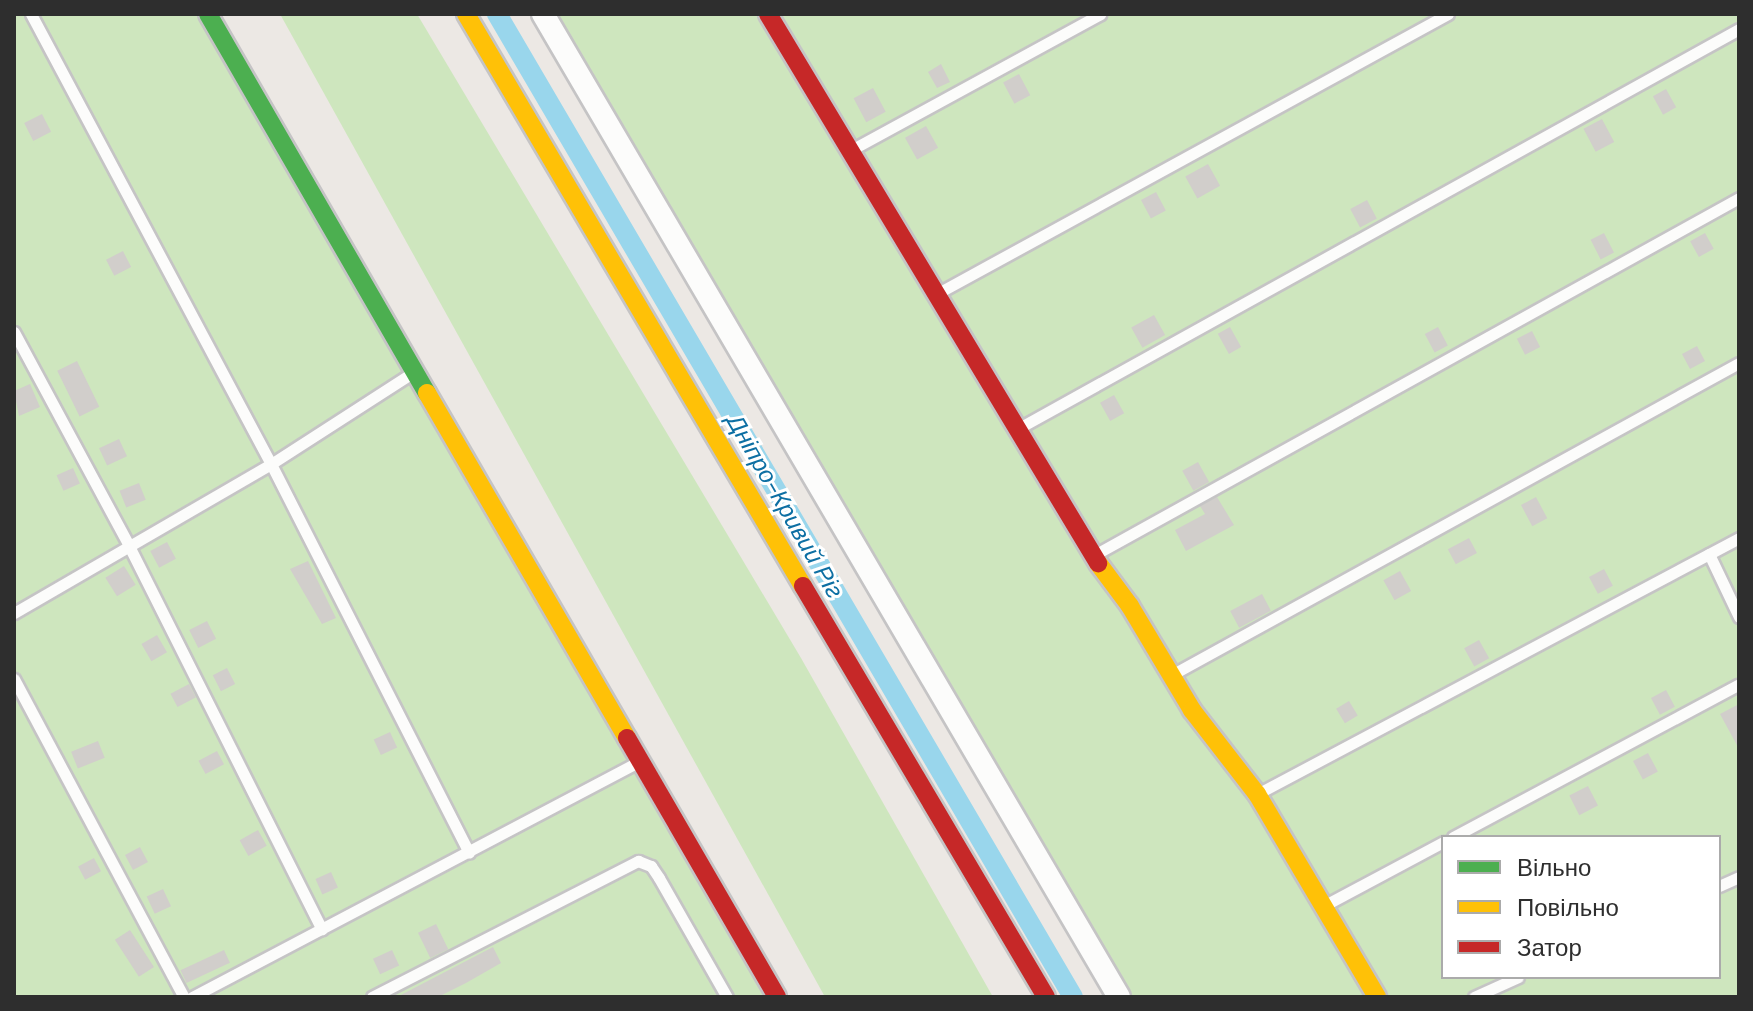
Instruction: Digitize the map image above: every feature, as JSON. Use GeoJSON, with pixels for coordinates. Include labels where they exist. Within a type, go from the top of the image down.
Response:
{"type":"FeatureCollection","features":[{"type":"Feature","properties":{"kind":"street"},"geometry":{"type":"LineString","coordinates":[[208,14],[777,997]]}},
{"type":"Feature","properties":{"kind":"street"},"geometry":{"type":"LineString","coordinates":[[466,14],[1046,997]]}},
{"type":"Feature","properties":{"kind":"street"},"geometry":{"type":"LineString","coordinates":[[543,14],[1119,997]]}},
{"type":"Feature","properties":{"kind":"street"},"geometry":{"type":"LineString","coordinates":[[768,14],[1093,556],[1130,606],[1170,676],[1257,794],[1377,997]]}},
{"type":"Feature","properties":{"kind":"lane"},"geometry":{"type":"LineString","coordinates":[[31,14],[271,464],[469,852]]}},
{"type":"Feature","properties":{"kind":"lane"},"geometry":{"type":"LineString","coordinates":[[851,150],[1100,14]]}},
{"type":"Feature","properties":{"kind":"lane"},"geometry":{"type":"LineString","coordinates":[[934,295],[1448,14]]}},
{"type":"Feature","properties":{"kind":"lane"},"geometry":{"type":"LineString","coordinates":[[1016,429],[1739,29]]}},
{"type":"Feature","properties":{"kind":"lane"},"geometry":{"type":"LineString","coordinates":[[1093,556],[1739,198]]}},
{"type":"Feature","properties":{"kind":"lane"},"geometry":{"type":"LineString","coordinates":[[14,332],[129,546],[322,929]]}},
{"type":"Feature","properties":{"kind":"lane"},"geometry":{"type":"LineString","coordinates":[[1170,676],[1739,363]]}},
{"type":"Feature","properties":{"kind":"lane"},"geometry":{"type":"LineString","coordinates":[[14,613],[271,464],[415,371]]}},
{"type":"Feature","properties":{"kind":"lane"},"geometry":{"type":"LineString","coordinates":[[1257,794],[1739,538]]}},
{"type":"Feature","properties":{"kind":"lane"},"geometry":{"type":"LineString","coordinates":[[1709,554],[1739,617]]}},
{"type":"Feature","properties":{"kind":"lane"},"geometry":{"type":"LineString","coordinates":[[14,679],[184,997]]}},
{"type":"Feature","properties":{"kind":"lane"},"geometry":{"type":"LineString","coordinates":[[1457,835],[1739,684]]}},
{"type":"Feature","properties":{"kind":"lane"},"geometry":{"type":"LineString","coordinates":[[192,997],[642,760]]}},
{"type":"Feature","properties":{"kind":"lane"},"geometry":{"type":"LineString","coordinates":[[1322,907],[1441,843]]}},
{"type":"Feature","properties":{"kind":"lane"},"geometry":{"type":"LineString","coordinates":[[372,997],[638,861],[651,866],[659,878],[724,996]]}},
{"type":"Feature","properties":{"kind":"lane"},"geometry":{"type":"LineString","coordinates":[[1474,997],[1514,979]]}},
{"type":"Feature","properties":{"kind":"green space"},"geometry":{"type":"Polygon","coordinates":[[[14,14],[208,14],[777,997],[14,997],[14,14]]]}},
{"type":"Feature","properties":{"kind":"green space"},"geometry":{"type":"Polygon","coordinates":[[[280,14],[417,14],[801,658],[993,997],[825,997],[280,14]]]}},
{"type":"Feature","properties":{"kind":"green space"},"geometry":{"type":"Polygon","coordinates":[[[543,14],[1739,14],[1739,997],[1119,997],[543,14]]]}},
{"type":"Feature","properties":{"kind":"building"},"geometry":{"type":"Polygon","coordinates":[[[941,64],[950,82],[937,88],[928,72],[941,64]]]}},
{"type":"Feature","properties":{"kind":"building"},"geometry":{"type":"Polygon","coordinates":[[[1019,74],[1030,95],[1014,104],[1003,82],[1019,74]]]}},
{"type":"Feature","properties":{"kind":"building"},"geometry":{"type":"Polygon","coordinates":[[[873,88],[886,112],[866,122],[854,98],[873,88]]]}},
{"type":"Feature","properties":{"kind":"building"},"geometry":{"type":"Polygon","coordinates":[[[1666,89],[1676,107],[1663,115],[1653,96],[1666,89]]]}},
{"type":"Feature","properties":{"kind":"building"},"geometry":{"type":"Polygon","coordinates":[[[42,114],[51,132],[33,141],[24,123],[42,114]]]}},
{"type":"Feature","properties":{"kind":"building"},"geometry":{"type":"Polygon","coordinates":[[[1602,119],[1614,142],[1596,152],[1583,129],[1602,119]]]}},
{"type":"Feature","properties":{"kind":"building"},"geometry":{"type":"Polygon","coordinates":[[[926,126],[938,148],[917,160],[905,138],[926,126]]]}},
{"type":"Feature","properties":{"kind":"building"},"geometry":{"type":"Polygon","coordinates":[[[1208,164],[1220,186],[1197,198],[1185,177],[1208,164]]]}},
{"type":"Feature","properties":{"kind":"building"},"geometry":{"type":"Polygon","coordinates":[[[1156,192],[1166,211],[1151,219],[1141,200],[1156,192]]]}},
{"type":"Feature","properties":{"kind":"building"},"geometry":{"type":"Polygon","coordinates":[[[1367,200],[1377,219],[1360,227],[1350,209],[1367,200]]]}},
{"type":"Feature","properties":{"kind":"building"},"geometry":{"type":"Polygon","coordinates":[[[1604,233],[1614,253],[1601,259],[1591,240],[1604,233]]]}},
{"type":"Feature","properties":{"kind":"building"},"geometry":{"type":"Polygon","coordinates":[[[1705,233],[1714,249],[1699,257],[1690,241],[1705,233]]]}},
{"type":"Feature","properties":{"kind":"building"},"geometry":{"type":"Polygon","coordinates":[[[123,251],[131,267],[114,276],[106,260],[123,251]]]}},
{"type":"Feature","properties":{"kind":"building"},"geometry":{"type":"Polygon","coordinates":[[[1154,315],[1165,335],[1142,348],[1131,328],[1154,315]]]}},
{"type":"Feature","properties":{"kind":"building"},"geometry":{"type":"Polygon","coordinates":[[[1230,327],[1241,347],[1229,354],[1218,334],[1230,327]]]}},
{"type":"Feature","properties":{"kind":"building"},"geometry":{"type":"Polygon","coordinates":[[[1438,327],[1448,346],[1435,353],[1425,334],[1438,327]]]}},
{"type":"Feature","properties":{"kind":"building"},"geometry":{"type":"Polygon","coordinates":[[[1532,331],[1540,347],[1525,355],[1517,339],[1532,331]]]}},
{"type":"Feature","properties":{"kind":"building"},"geometry":{"type":"Polygon","coordinates":[[[1697,346],[1705,361],[1690,369],[1682,354],[1697,346]]]}},
{"type":"Feature","properties":{"kind":"building"},"geometry":{"type":"Polygon","coordinates":[[[77,361],[99,407],[80,416],[57,371],[77,361]]]}},
{"type":"Feature","properties":{"kind":"building"},"geometry":{"type":"Polygon","coordinates":[[[30,384],[40,407],[19,416],[14,391],[30,384]]]}},
{"type":"Feature","properties":{"kind":"building"},"geometry":{"type":"Polygon","coordinates":[[[1114,395],[1124,413],[1110,421],[1100,403],[1114,395]]]}},
{"type":"Feature","properties":{"kind":"building"},"geometry":{"type":"Polygon","coordinates":[[[119,439],[127,456],[107,466],[99,448],[119,439]]]}},
{"type":"Feature","properties":{"kind":"building"},"geometry":{"type":"Polygon","coordinates":[[[1198,462],[1209,482],[1193,491],[1182,471],[1198,462]]]}},
{"type":"Feature","properties":{"kind":"building"},"geometry":{"type":"Polygon","coordinates":[[[73,468],[80,484],[63,491],[57,475],[73,468]]]}},
{"type":"Feature","properties":{"kind":"building"},"geometry":{"type":"Polygon","coordinates":[[[139,483],[146,500],[126,508],[120,491],[139,483]]]}},
{"type":"Feature","properties":{"kind":"building"},"geometry":{"type":"Polygon","coordinates":[[[1217,497],[1234,525],[1186,551],[1175,530],[1205,514],[1200,506],[1217,497]]]}},
{"type":"Feature","properties":{"kind":"building"},"geometry":{"type":"Polygon","coordinates":[[[1536,497],[1547,518],[1532,526],[1521,505],[1536,497]]]}},
{"type":"Feature","properties":{"kind":"building"},"geometry":{"type":"Polygon","coordinates":[[[1469,538],[1477,553],[1456,564],[1448,549],[1469,538]]]}},
{"type":"Feature","properties":{"kind":"building"},"geometry":{"type":"Polygon","coordinates":[[[167,542],[176,559],[159,568],[150,551],[167,542]]]}},
{"type":"Feature","properties":{"kind":"building"},"geometry":{"type":"Polygon","coordinates":[[[308,561],[336,618],[322,624],[290,569],[308,561]]]}},
{"type":"Feature","properties":{"kind":"building"},"geometry":{"type":"Polygon","coordinates":[[[124,566],[136,585],[117,596],[105,578],[124,566]]]}},
{"type":"Feature","properties":{"kind":"building"},"geometry":{"type":"Polygon","coordinates":[[[1604,569],[1613,586],[1598,594],[1589,577],[1604,569]]]}},
{"type":"Feature","properties":{"kind":"building"},"geometry":{"type":"Polygon","coordinates":[[[1400,571],[1411,591],[1395,600],[1383,580],[1400,571]]]}},
{"type":"Feature","properties":{"kind":"building"},"geometry":{"type":"Polygon","coordinates":[[[1262,594],[1271,611],[1239,628],[1230,611],[1262,594]]]}},
{"type":"Feature","properties":{"kind":"building"},"geometry":{"type":"Polygon","coordinates":[[[207,621],[216,639],[198,648],[189,630],[207,621]]]}},
{"type":"Feature","properties":{"kind":"building"},"geometry":{"type":"Polygon","coordinates":[[[157,635],[167,652],[151,661],[141,644],[157,635]]]}},
{"type":"Feature","properties":{"kind":"building"},"geometry":{"type":"Polygon","coordinates":[[[1479,640],[1489,658],[1474,667],[1464,648],[1479,640]]]}},
{"type":"Feature","properties":{"kind":"building"},"geometry":{"type":"Polygon","coordinates":[[[227,668],[235,684],[221,691],[213,675],[227,668]]]}},
{"type":"Feature","properties":{"kind":"building"},"geometry":{"type":"Polygon","coordinates":[[[189,684],[196,697],[178,707],[170,694],[189,684]]]}},
{"type":"Feature","properties":{"kind":"building"},"geometry":{"type":"Polygon","coordinates":[[[1666,690],[1675,707],[1660,715],[1651,698],[1666,690]]]}},
{"type":"Feature","properties":{"kind":"building"},"geometry":{"type":"Polygon","coordinates":[[[1349,701],[1358,716],[1345,723],[1336,709],[1349,701]]]}},
{"type":"Feature","properties":{"kind":"building"},"geometry":{"type":"Polygon","coordinates":[[[1739,704],[1739,749],[1720,714],[1739,704]]]}},
{"type":"Feature","properties":{"kind":"building"},"geometry":{"type":"Polygon","coordinates":[[[390,732],[397,747],[381,755],[374,740],[390,732]]]}},
{"type":"Feature","properties":{"kind":"building"},"geometry":{"type":"Polygon","coordinates":[[[98,741],[105,758],[78,769],[71,752],[98,741]]]}},
{"type":"Feature","properties":{"kind":"building"},"geometry":{"type":"Polygon","coordinates":[[[217,751],[224,764],[206,774],[198,761],[217,751]]]}},
{"type":"Feature","properties":{"kind":"building"},"geometry":{"type":"Polygon","coordinates":[[[1648,753],[1658,772],[1643,780],[1633,761],[1648,753]]]}},
{"type":"Feature","properties":{"kind":"building"},"geometry":{"type":"Polygon","coordinates":[[[1588,786],[1598,806],[1579,815],[1569,796],[1588,786]]]}},
{"type":"Feature","properties":{"kind":"building"},"geometry":{"type":"Polygon","coordinates":[[[258,830],[267,846],[248,856],[240,840],[258,830]]]}},
{"type":"Feature","properties":{"kind":"building"},"geometry":{"type":"Polygon","coordinates":[[[140,847],[148,862],[133,870],[125,855],[140,847]]]}},
{"type":"Feature","properties":{"kind":"building"},"geometry":{"type":"Polygon","coordinates":[[[94,858],[101,871],[85,880],[78,866],[94,858]]]}},
{"type":"Feature","properties":{"kind":"building"},"geometry":{"type":"Polygon","coordinates":[[[331,872],[338,888],[322,894],[315,879],[331,872]]]}},
{"type":"Feature","properties":{"kind":"building"},"geometry":{"type":"Polygon","coordinates":[[[163,889],[171,906],[155,914],[147,897],[163,889]]]}},
{"type":"Feature","properties":{"kind":"building"},"geometry":{"type":"Polygon","coordinates":[[[436,924],[448,949],[430,958],[418,933],[436,924]]]}},
{"type":"Feature","properties":{"kind":"building"},"geometry":{"type":"Polygon","coordinates":[[[130,930],[154,967],[139,977],[115,940],[130,930]]]}},
{"type":"Feature","properties":{"kind":"building"},"geometry":{"type":"Polygon","coordinates":[[[493,947],[501,963],[466,983],[438,997],[397,997],[493,947]]]}},
{"type":"Feature","properties":{"kind":"building"},"geometry":{"type":"Polygon","coordinates":[[[224,950],[230,963],[186,983],[180,970],[224,950]]]}},
{"type":"Feature","properties":{"kind":"building"},"geometry":{"type":"Polygon","coordinates":[[[392,950],[399,965],[380,974],[373,959],[392,950]]]}},
{"type":"Feature","properties":{"kind":"waterway","name":"Дніпро-Кривий Ріг"},"geometry":{"type":"LineString","coordinates":[[497,14],[1073,997]]}},
{"type":"Feature","properties":{"kind":"traffic: fast"},"geometry":{"type":"LineString","coordinates":[[208,14],[427,393]]}},
{"type":"Feature","properties":{"kind":"traffic: slow"},"geometry":{"type":"LineString","coordinates":[[466,14],[803,586]]}},
{"type":"Feature","properties":{"kind":"traffic: slow"},"geometry":{"type":"LineString","coordinates":[[427,393],[627,738]]}},
{"type":"Feature","properties":{"kind":"traffic: slow"},"geometry":{"type":"LineString","coordinates":[[1098,563],[1130,606],[1192,710],[1257,794],[1377,997]]}},
{"type":"Feature","properties":{"kind":"traffic: jam"},"geometry":{"type":"LineString","coordinates":[[768,14],[1098,563]]}},
{"type":"Feature","properties":{"kind":"traffic: jam"},"geometry":{"type":"LineString","coordinates":[[803,586],[1046,997]]}},
{"type":"Feature","properties":{"kind":"traffic: jam"},"geometry":{"type":"LineString","coordinates":[[627,738],[777,997]]}}]}
